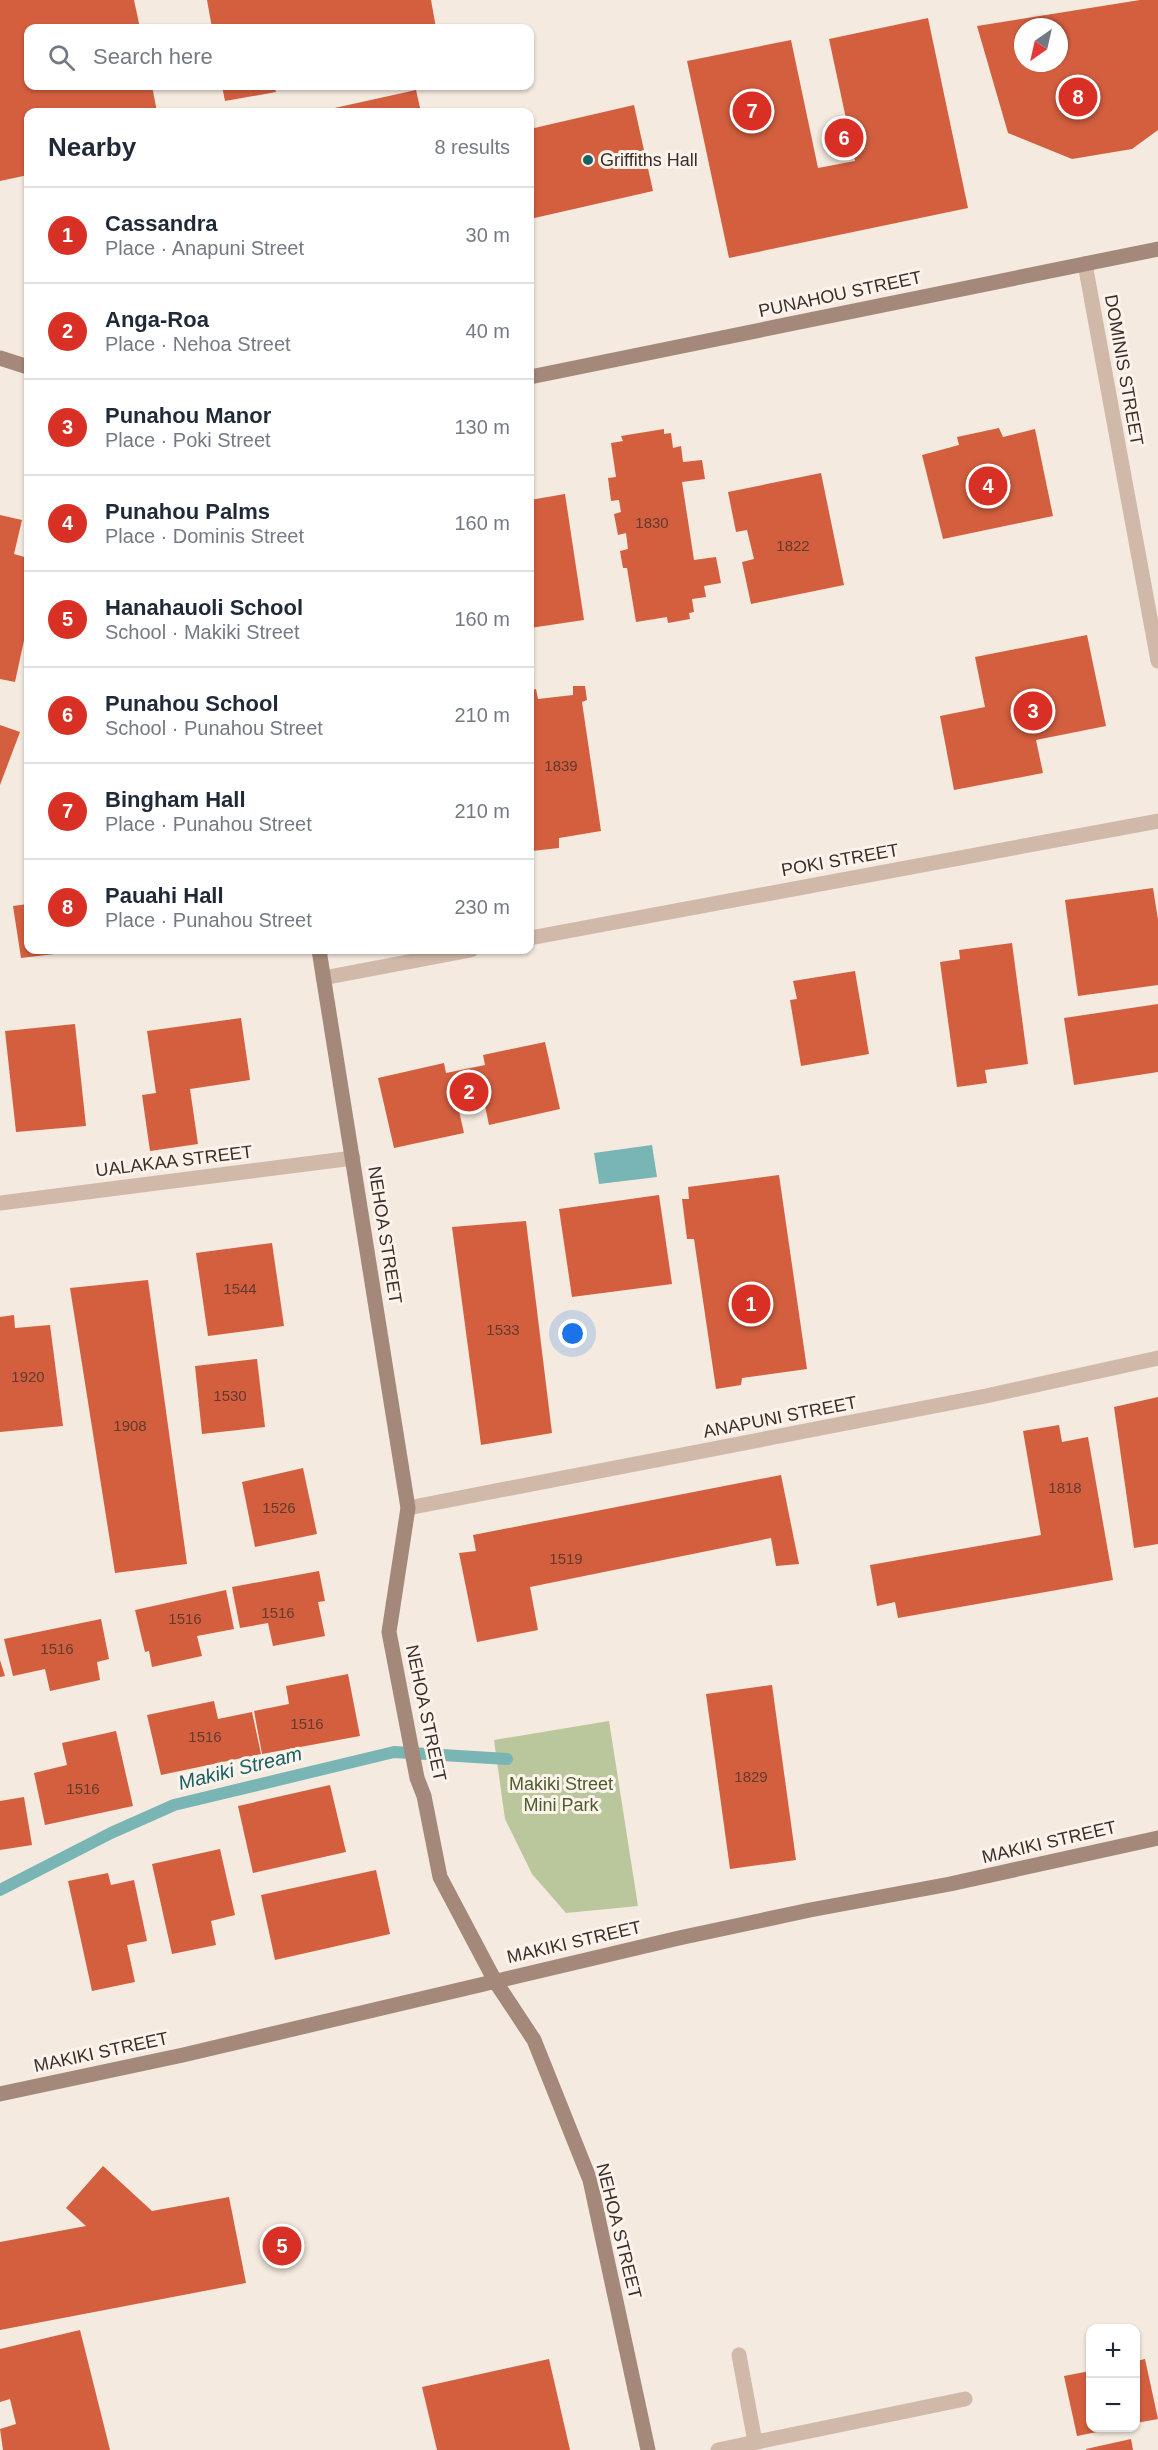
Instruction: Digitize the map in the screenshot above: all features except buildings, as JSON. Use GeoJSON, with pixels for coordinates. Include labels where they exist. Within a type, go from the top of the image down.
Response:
{"type":"FeatureCollection","features":[{"type":"Feature","properties":{"kind":"street","name":"PUNAHOU STREET"},"geometry":{"type":"LineString","coordinates":[[534,376],[1158,249]]}},
{"type":"Feature","properties":{"kind":"street","name":"DOMINIS STREET"},"geometry":{"type":"LineString","coordinates":[[1085,264],[1158,661]]}},
{"type":"Feature","properties":{"kind":"street"},"geometry":{"type":"LineString","coordinates":[[0,358],[24,366]]}},
{"type":"Feature","properties":{"kind":"street","name":"POKI STREET"},"geometry":{"type":"LineString","coordinates":[[534,937],[1158,821]]}},
{"type":"Feature","properties":{"kind":"street","name":"NEHOA STREET"},"geometry":{"type":"LineString","coordinates":[[320,954],[408,1508],[389,1632],[417,1778],[424,1797],[440,1877],[495,1980],[534,2040],[590,2180],[648,2450]]}},
{"type":"Feature","properties":{"kind":"street"},"geometry":{"type":"LineString","coordinates":[[323,978],[450,954]]}},
{"type":"Feature","properties":{"kind":"street","name":"UALAKAA STREET"},"geometry":{"type":"LineString","coordinates":[[0,1203],[353,1158]]}},
{"type":"Feature","properties":{"kind":"street","name":"ANAPUNI STREET"},"geometry":{"type":"LineString","coordinates":[[408,1508],[854,1422],[1158,1358]]}},
{"type":"Feature","properties":{"kind":"street","name":"MAKIKI STREET"},"geometry":{"type":"LineString","coordinates":[[0,2094],[183,2055],[679,1938],[810,1910],[950,1884],[1158,1838]]}},
{"type":"Feature","properties":{"kind":"street"},"geometry":{"type":"LineString","coordinates":[[739,2355],[755,2442]]}},
{"type":"Feature","properties":{"kind":"street"},"geometry":{"type":"LineString","coordinates":[[718,2450],[965,2399]]}},
{"type":"Feature","properties":{"kind":"green space","name":"Makiki Street Mini Park"},"geometry":{"type":"Polygon","coordinates":[[[609,1721],[638,1906],[566,1913],[532,1874],[505,1819],[494,1740],[609,1721]]]}},
{"type":"Feature","properties":{"kind":"water"},"geometry":{"type":"Polygon","coordinates":[[[652,1145],[657,1177],[599,1184],[594,1153],[652,1145]]]}},
{"type":"Feature","properties":{"kind":"waterway","name":"Makiki Stream"},"geometry":{"type":"LineString","coordinates":[[0,1890],[111,1833],[174,1805],[394,1752],[507,1759]]}},
{"type":"Feature","properties":{"kind":"place","name":"Pauahi Hall"},"geometry":{"type":"Point","coordinates":[1078,97]}},
{"type":"Feature","properties":{"kind":"place","name":"Bingham Hall"},"geometry":{"type":"Point","coordinates":[752,111]}},
{"type":"Feature","properties":{"kind":"place","name":"Punahou School"},"geometry":{"type":"Point","coordinates":[844,138]}},
{"type":"Feature","properties":{"kind":"place","name":"Griffiths Hall"},"geometry":{"type":"Point","coordinates":[588,160]}},
{"type":"Feature","properties":{"kind":"place","name":"Punahou Palms"},"geometry":{"type":"Point","coordinates":[988,486]}},
{"type":"Feature","properties":{"kind":"place","name":"Punahou Manor"},"geometry":{"type":"Point","coordinates":[1033,711]}},
{"type":"Feature","properties":{"kind":"place","name":"Anga-Roa"},"geometry":{"type":"Point","coordinates":[469,1092]}},
{"type":"Feature","properties":{"kind":"place","name":"Cassandra"},"geometry":{"type":"Point","coordinates":[751,1304]}},
{"type":"Feature","properties":{"kind":"place","name":"Hanahauoli School"},"geometry":{"type":"Point","coordinates":[282,2246]}}]}
